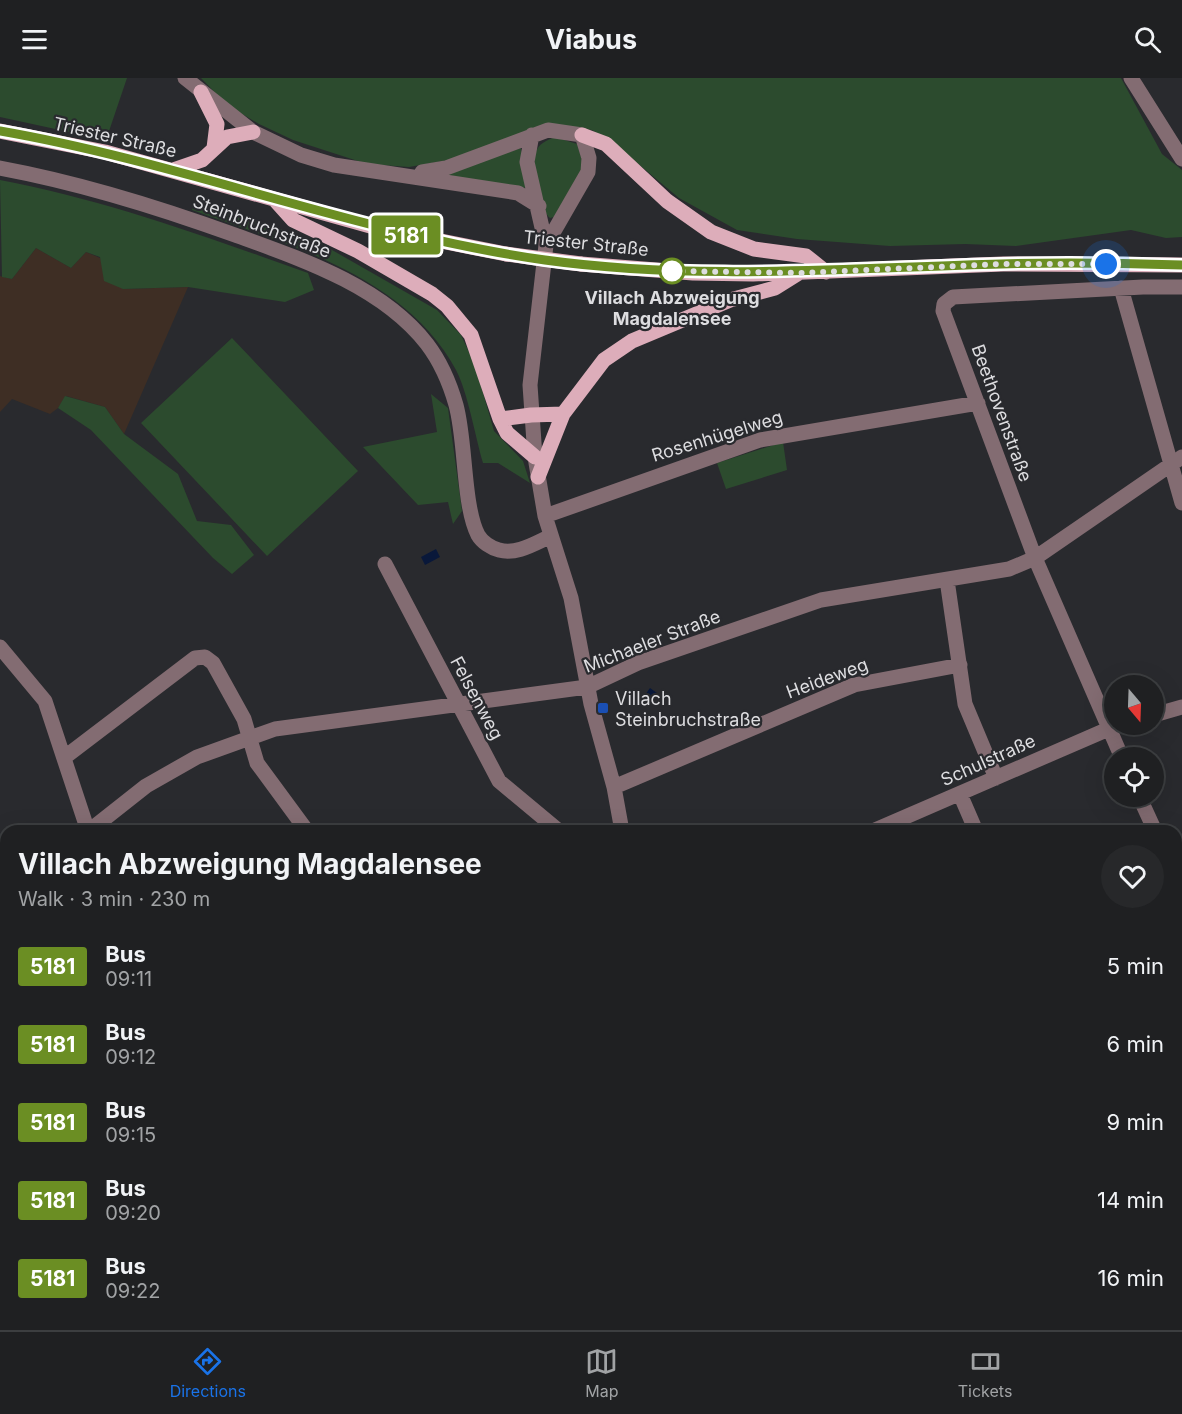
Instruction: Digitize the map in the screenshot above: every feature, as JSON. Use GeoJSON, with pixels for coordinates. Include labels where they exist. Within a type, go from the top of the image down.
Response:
{"type":"FeatureCollection","features":[{"type":"Feature","properties":{"kind":"main road"},"geometry":{"type":"LineString","coordinates":[[201,92],[217,124],[214,148]]}},
{"type":"Feature","properties":{"kind":"main road","name":"Triester Straße"},"geometry":{"type":"LineString","coordinates":[[0,132],[105,152],[381,229],[506,254],[581,264],[693,273],[799,273],[1003,264],[1182,265]]}},
{"type":"Feature","properties":{"kind":"main road"},"geometry":{"type":"LineString","coordinates":[[173,170],[202,160],[227,137],[253,132]]}},
{"type":"Feature","properties":{"kind":"main road"},"geometry":{"type":"LineString","coordinates":[[582,135],[606,144],[667,201],[711,232],[754,249],[807,256],[826,272]]}},
{"type":"Feature","properties":{"kind":"main road"},"geometry":{"type":"LineString","coordinates":[[275,200],[293,220],[348,246],[432,294],[447,306],[471,335],[507,433],[535,458]]}},
{"type":"Feature","properties":{"kind":"main road"},"geometry":{"type":"LineString","coordinates":[[538,477],[563,414],[604,360],[618,350],[730,300],[775,288],[799,273]]}},
{"type":"Feature","properties":{"kind":"main road"},"geometry":{"type":"LineString","coordinates":[[500,419],[563,414]]}},
{"type":"Feature","properties":{"kind":"street"},"geometry":{"type":"LineString","coordinates":[[185,78],[253,132],[301,155],[334,165],[518,193],[538,206]]}},
{"type":"Feature","properties":{"kind":"street"},"geometry":{"type":"LineString","coordinates":[[1131,78],[1182,159]]}},
{"type":"Feature","properties":{"kind":"street"},"geometry":{"type":"LineString","coordinates":[[402,174],[446,168],[548,130],[582,135],[589,158],[588,171],[546,245]]}},
{"type":"Feature","properties":{"kind":"street"},"geometry":{"type":"LineString","coordinates":[[532,135],[527,162],[546,245],[532,350],[531,415],[535,458],[545,516],[571,598],[587,687],[614,787],[621,825]]}},
{"type":"Feature","properties":{"kind":"street","name":"Steinbruchstraße"},"geometry":{"type":"LineString","coordinates":[[0,168],[63,180],[129,198],[185,217],[278,251],[333,275],[375,299],[399,317],[427,344],[448,382],[456,406],[471,509],[479,537],[489,546],[501,551],[516,551],[551,536]]}},
{"type":"Feature","properties":{"kind":"street","name":"Beethovenstraße"},"geometry":{"type":"LineString","coordinates":[[1104,705],[1035,558],[944,311],[947,300],[953,297],[1182,287]]}},
{"type":"Feature","properties":{"kind":"street"},"geometry":{"type":"LineString","coordinates":[[1121,288],[1176,461],[1182,503]]}},
{"type":"Feature","properties":{"kind":"street","name":"Rosenhügelweg"},"geometry":{"type":"LineString","coordinates":[[545,516],[760,440],[978,403]]}},
{"type":"Feature","properties":{"kind":"street","name":"Michaeler Straße"},"geometry":{"type":"LineString","coordinates":[[96,825],[146,786],[197,757],[249,737],[303,724],[587,687],[638,663],[821,600],[992,573],[1035,558],[1176,461]]}},
{"type":"Feature","properties":{"kind":"street","name":"Felsenweg"},"geometry":{"type":"LineString","coordinates":[[385,564],[499,781],[552,825]]}},
{"type":"Feature","properties":{"kind":"street"},"geometry":{"type":"LineString","coordinates":[[947,580],[965,704],[996,778]]}},
{"type":"Feature","properties":{"kind":"street"},"geometry":{"type":"LineString","coordinates":[[0,647],[45,701],[86,825]]}},
{"type":"Feature","properties":{"kind":"street"},"geometry":{"type":"LineString","coordinates":[[65,757],[195,658],[205,657],[213,663],[244,719],[257,763],[303,825]]}},
{"type":"Feature","properties":{"kind":"street","name":"Heideweg"},"geometry":{"type":"LineString","coordinates":[[614,787],[854,685],[960,665]]}},
{"type":"Feature","properties":{"kind":"street"},"geometry":{"type":"LineString","coordinates":[[1164,712],[1182,707]]}},
{"type":"Feature","properties":{"kind":"street","name":"Schulstraße"},"geometry":{"type":"LineString","coordinates":[[887,825],[1104,730]]}},
{"type":"Feature","properties":{"kind":"street"},"geometry":{"type":"LineString","coordinates":[[960,794],[973,825]]}},
{"type":"Feature","properties":{"kind":"street"},"geometry":{"type":"LineString","coordinates":[[1144,807],[1152,825]]}},
{"type":"Feature","properties":{"kind":"shaded area"},"geometry":{"type":"Polygon","coordinates":[[[36,248],[71,268],[86,252],[100,258],[123,289],[188,287],[124,434],[105,407],[66,396],[58,408],[50,414],[12,399],[0,412],[0,276],[12,279],[36,248]]]}},
{"type":"Feature","properties":{"kind":"green space"},"geometry":{"type":"Polygon","coordinates":[[[0,78],[127,78],[106,140],[0,117],[0,78]]]}},
{"type":"Feature","properties":{"kind":"green space"},"geometry":{"type":"Polygon","coordinates":[[[201,78],[1121,78],[1162,154],[1182,170],[1182,237],[1166,238],[1131,230],[1016,246],[965,244],[890,246],[797,239],[737,230],[679,198],[612,142],[592,130],[555,125],[449,160],[409,167],[367,164],[293,140],[259,124],[227,105],[201,78]]]}},
{"type":"Feature","properties":{"kind":"green space"},"geometry":{"type":"Polygon","coordinates":[[[555,137],[577,144],[584,166],[554,217],[550,218],[539,196],[535,176],[535,158],[539,147],[555,137]]]}},
{"type":"Feature","properties":{"kind":"green space"},"geometry":{"type":"Polygon","coordinates":[[[521,148],[526,188],[447,176],[447,173],[521,148]]]}},
{"type":"Feature","properties":{"kind":"green space"},"geometry":{"type":"Polygon","coordinates":[[[0,180],[79,198],[156,220],[232,246],[308,273],[314,290],[285,302],[188,287],[123,289],[104,281],[100,257],[86,252],[71,268],[36,248],[12,279],[2,277],[0,180]]]}},
{"type":"Feature","properties":{"kind":"green space"},"geometry":{"type":"Polygon","coordinates":[[[196,200],[318,242],[437,310],[461,335],[475,365],[494,431],[523,461],[530,483],[498,463],[483,463],[468,402],[456,370],[434,337],[406,310],[375,287],[340,267],[266,236],[192,210],[196,200]]]}},
{"type":"Feature","properties":{"kind":"green space"},"geometry":{"type":"Polygon","coordinates":[[[232,338],[358,471],[267,556],[141,423],[232,338]]]}},
{"type":"Feature","properties":{"kind":"green space"},"geometry":{"type":"Polygon","coordinates":[[[431,394],[448,408],[462,511],[453,524],[448,502],[418,505],[363,447],[437,432],[431,394]]]}},
{"type":"Feature","properties":{"kind":"green space"},"geometry":{"type":"Polygon","coordinates":[[[65,396],[105,407],[124,434],[178,474],[197,521],[231,525],[254,555],[232,574],[213,558],[91,430],[58,408],[65,396]]]}},
{"type":"Feature","properties":{"kind":"green space"},"geometry":{"type":"Polygon","coordinates":[[[783,442],[787,470],[726,489],[717,463],[783,442]]]}},
{"type":"Feature","properties":{"kind":"water"},"geometry":{"type":"Polygon","coordinates":[[[436,549],[440,557],[425,565],[421,557],[436,549]]]}},
{"type":"Feature","properties":{"kind":"water"},"geometry":{"type":"Polygon","coordinates":[[[650,688],[657,693],[648,707],[640,702],[650,688]]]}},
{"type":"Feature","properties":{"kind":"bus line","name":"5181"},"geometry":{"type":"LineString","coordinates":[[0,131],[105,152],[381,229],[445,243],[562,262],[693,273],[753,274],[1003,264],[1182,265]]}},
{"type":"Feature","properties":{"kind":"place","name":"Villach Abzweigung Magdalensee"},"geometry":{"type":"Point","coordinates":[672,271]}},
{"type":"Feature","properties":{"kind":"place","name":"Villach Steinbruchstraße"},"geometry":{"type":"Point","coordinates":[603,708]}},
{"type":"Feature","properties":{"kind":"route"},"geometry":{"type":"LineString","coordinates":[[672,271],[753,274],[1003,264],[1106,264]]}}]}
